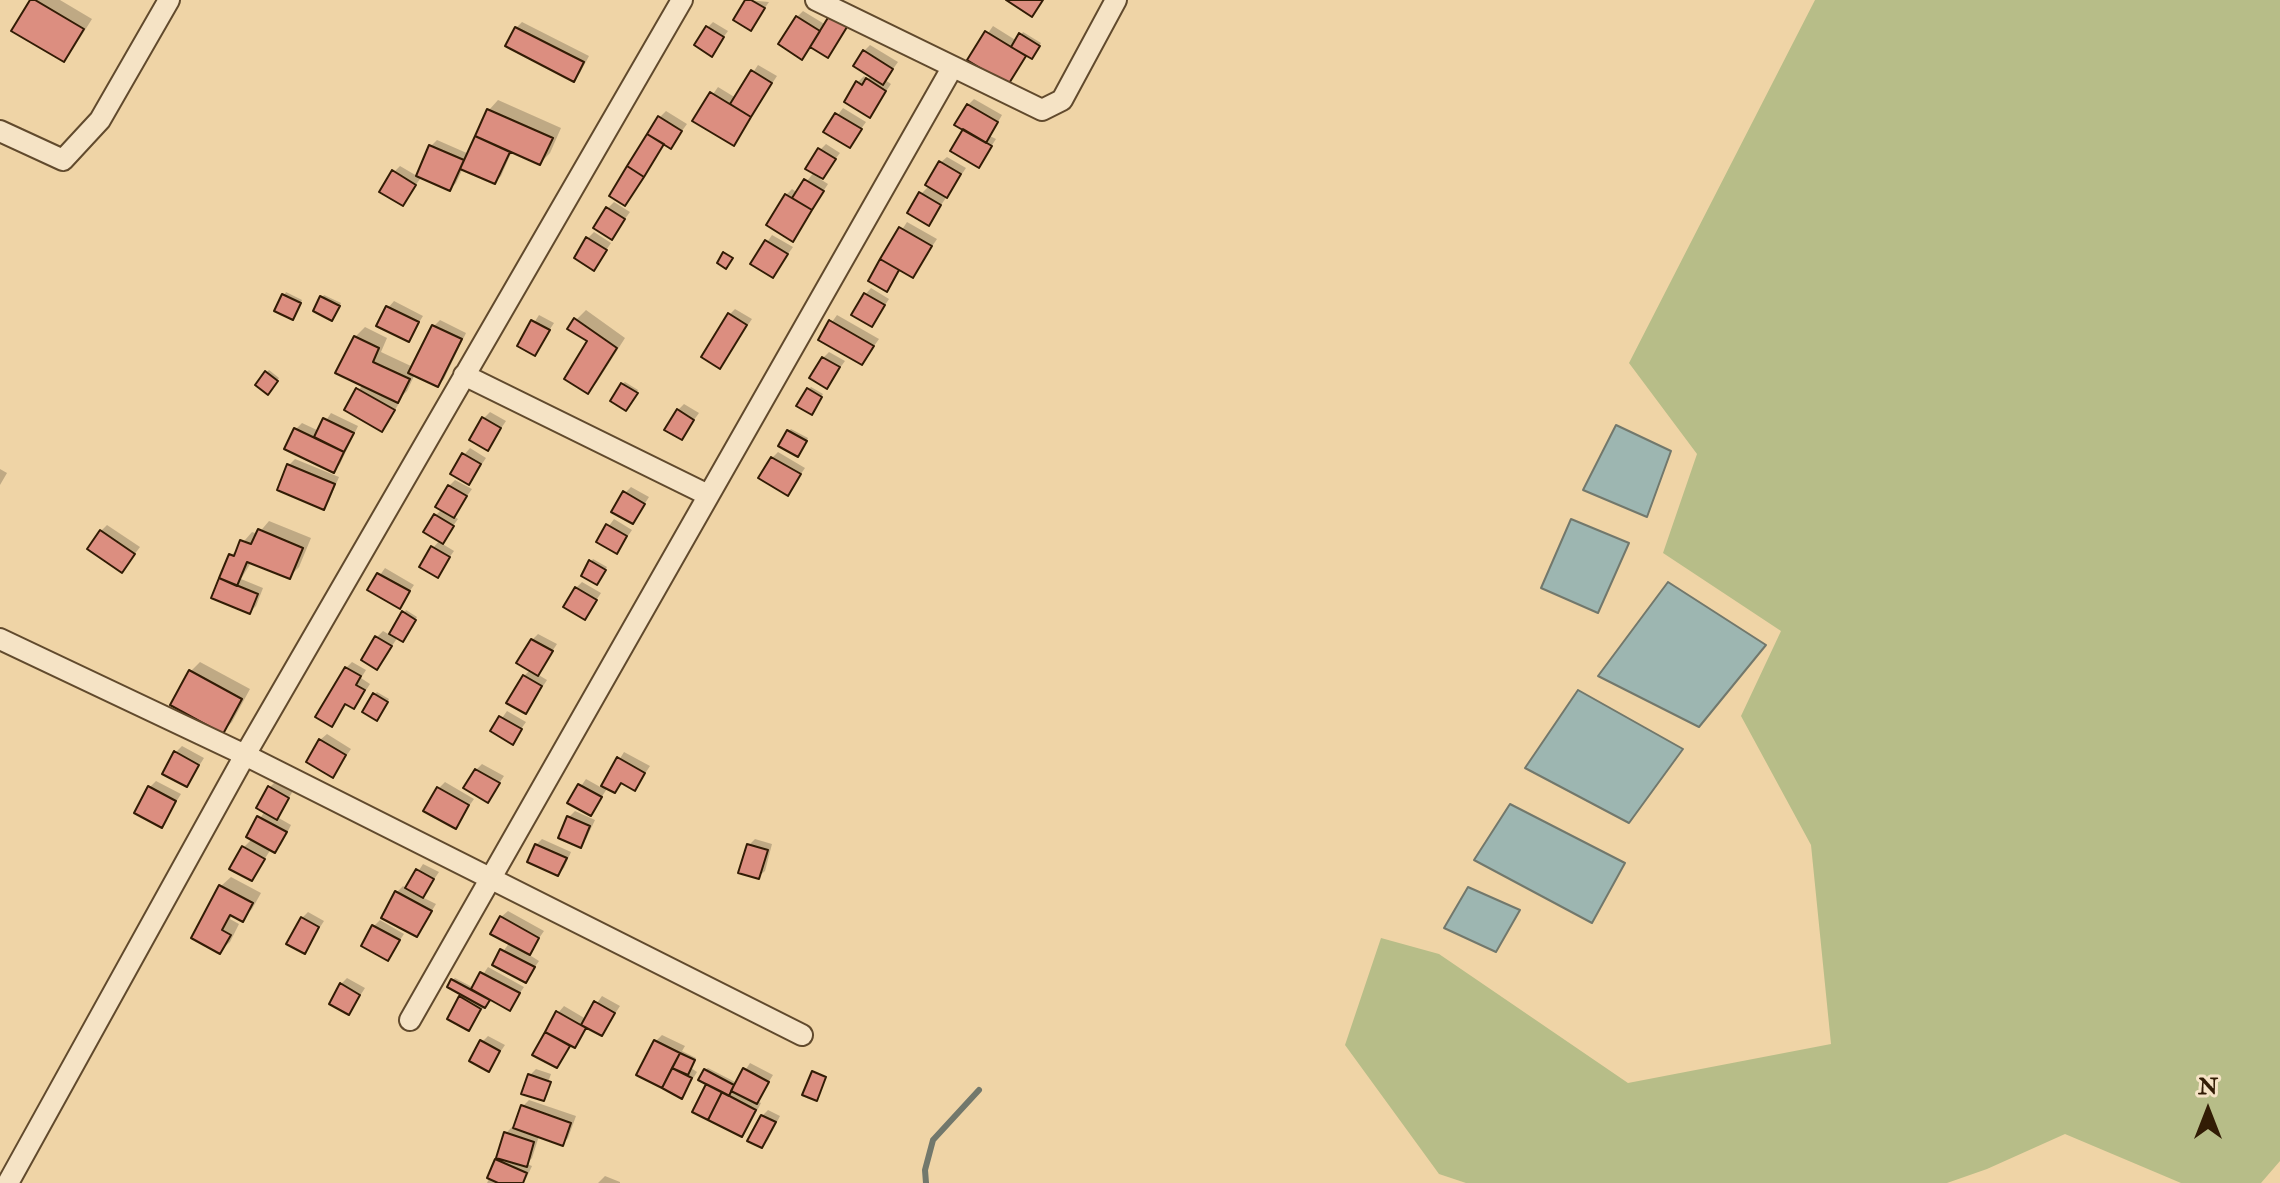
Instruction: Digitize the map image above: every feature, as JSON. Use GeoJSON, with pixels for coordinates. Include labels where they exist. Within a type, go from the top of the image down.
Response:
{"type":"FeatureCollection","features":[{"type":"Feature","properties":{"kind":"street"},"geometry":{"type":"LineString","coordinates":[[0,131],[63,160],[100,120],[169,0]]}},
{"type":"Feature","properties":{"kind":"street"},"geometry":{"type":"LineString","coordinates":[[8,1183],[245,755],[682,0]]}},
{"type":"Feature","properties":{"kind":"street"},"geometry":{"type":"LineString","coordinates":[[816,0],[1042,110],[1062,100],[1116,0]]}},
{"type":"Feature","properties":{"kind":"street"},"geometry":{"type":"LineString","coordinates":[[410,1020],[952,68]]}},
{"type":"Feature","properties":{"kind":"street"},"geometry":{"type":"LineString","coordinates":[[464,375],[708,495]]}},
{"type":"Feature","properties":{"kind":"street"},"geometry":{"type":"LineString","coordinates":[[0,639],[245,755],[802,1035]]}},
{"type":"Feature","properties":{"kind":"green space"},"geometry":{"type":"Polygon","coordinates":[[[1815,0],[2280,0],[2280,1161],[2261,1183],[2181,1183],[2065,1134],[1987,1169],[1947,1183],[1466,1183],[1439,1174],[1345,1045],[1381,938],[1439,954],[1628,1083],[1831,1044],[1811,845],[1741,716],[1781,631],[1663,553],[1697,454],[1629,363],[1815,0]]]}},
{"type":"Feature","properties":{"kind":"water"},"geometry":{"type":"Polygon","coordinates":[[[1616,425],[1671,451],[1647,517],[1583,490],[1616,425]]]}},
{"type":"Feature","properties":{"kind":"water"},"geometry":{"type":"Polygon","coordinates":[[[1571,519],[1629,543],[1598,613],[1541,588],[1571,519]]]}},
{"type":"Feature","properties":{"kind":"water"},"geometry":{"type":"Polygon","coordinates":[[[1668,582],[1766,645],[1699,727],[1598,676],[1668,582]]]}},
{"type":"Feature","properties":{"kind":"water"},"geometry":{"type":"Polygon","coordinates":[[[1578,690],[1683,749],[1629,823],[1525,768],[1578,690]]]}},
{"type":"Feature","properties":{"kind":"water"},"geometry":{"type":"Polygon","coordinates":[[[1510,804],[1625,863],[1592,923],[1474,860],[1510,804]]]}},
{"type":"Feature","properties":{"kind":"water"},"geometry":{"type":"Polygon","coordinates":[[[1468,887],[1520,910],[1496,952],[1444,928],[1468,887]]]}},
{"type":"Feature","properties":{"kind":"building"},"geometry":{"type":"Polygon","coordinates":[[[30,0],[84,29],[64,62],[11,31],[30,0]]]}},
{"type":"Feature","properties":{"kind":"building"},"geometry":{"type":"Polygon","coordinates":[[[745,0],[765,8],[751,31],[733,20],[745,0]]]}},
{"type":"Feature","properties":{"kind":"building"},"geometry":{"type":"Polygon","coordinates":[[[1006,0],[1043,0],[1032,17],[1006,0]]]}},
{"type":"Feature","properties":{"kind":"building"},"geometry":{"type":"Polygon","coordinates":[[[796,16],[820,31],[802,60],[778,44],[796,16]]]}},
{"type":"Feature","properties":{"kind":"building"},"geometry":{"type":"Polygon","coordinates":[[[829,16],[847,27],[828,58],[810,47],[829,16]]]}},
{"type":"Feature","properties":{"kind":"building"},"geometry":{"type":"Polygon","coordinates":[[[706,26],[724,37],[712,57],[694,45],[706,26]]]}},
{"type":"Feature","properties":{"kind":"building"},"geometry":{"type":"Polygon","coordinates":[[[515,27],[584,62],[574,82],[505,46],[515,27]]]}},
{"type":"Feature","properties":{"kind":"building"},"geometry":{"type":"Polygon","coordinates":[[[985,31],[1026,56],[1008,85],[967,60],[985,31]]]}},
{"type":"Feature","properties":{"kind":"building"},"geometry":{"type":"Polygon","coordinates":[[[1019,33],[1040,46],[1032,59],[1011,47],[1019,33]]]}},
{"type":"Feature","properties":{"kind":"building"},"geometry":{"type":"Polygon","coordinates":[[[863,50],[893,69],[883,85],[853,66],[863,50]]]}},
{"type":"Feature","properties":{"kind":"building"},"geometry":{"type":"Polygon","coordinates":[[[751,70],[772,83],[751,117],[730,104],[751,70]]]}},
{"type":"Feature","properties":{"kind":"building"},"geometry":{"type":"Polygon","coordinates":[[[866,78],[886,91],[870,118],[844,102],[856,81],[862,85],[866,78]]]}},
{"type":"Feature","properties":{"kind":"building"},"geometry":{"type":"Polygon","coordinates":[[[710,92],[751,117],[734,146],[692,121],[710,92]]]}},
{"type":"Feature","properties":{"kind":"building"},"geometry":{"type":"Polygon","coordinates":[[[967,104],[998,122],[986,143],[954,125],[967,104]]]}},
{"type":"Feature","properties":{"kind":"building"},"geometry":{"type":"Polygon","coordinates":[[[487,109],[553,138],[540,165],[475,136],[487,109]]]}},
{"type":"Feature","properties":{"kind":"building"},"geometry":{"type":"Polygon","coordinates":[[[835,113],[862,129],[850,148],[823,132],[835,113]]]}},
{"type":"Feature","properties":{"kind":"building"},"geometry":{"type":"Polygon","coordinates":[[[658,116],[682,131],[671,149],[647,134],[658,116]]]}},
{"type":"Feature","properties":{"kind":"building"},"geometry":{"type":"Polygon","coordinates":[[[963,129],[992,146],[979,168],[950,151],[963,129]]]}},
{"type":"Feature","properties":{"kind":"building"},"geometry":{"type":"Polygon","coordinates":[[[647,134],[664,144],[644,177],[627,166],[647,134]]]}},
{"type":"Feature","properties":{"kind":"building"},"geometry":{"type":"Polygon","coordinates":[[[475,136],[510,152],[495,184],[460,169],[475,136]]]}},
{"type":"Feature","properties":{"kind":"building"},"geometry":{"type":"Polygon","coordinates":[[[429,145],[464,160],[450,191],[416,176],[429,145]]]}},
{"type":"Feature","properties":{"kind":"building"},"geometry":{"type":"Polygon","coordinates":[[[818,148],[836,159],[823,179],[805,169],[818,148]]]}},
{"type":"Feature","properties":{"kind":"building"},"geometry":{"type":"Polygon","coordinates":[[[939,161],[961,174],[947,198],[925,185],[939,161]]]}},
{"type":"Feature","properties":{"kind":"building"},"geometry":{"type":"Polygon","coordinates":[[[627,166],[644,177],[625,206],[609,196],[627,166]]]}},
{"type":"Feature","properties":{"kind":"building"},"geometry":{"type":"Polygon","coordinates":[[[392,170],[416,185],[403,206],[379,192],[392,170]]]}},
{"type":"Feature","properties":{"kind":"building"},"geometry":{"type":"Polygon","coordinates":[[[804,179],[824,191],[812,210],[792,198],[804,179]]]}},
{"type":"Feature","properties":{"kind":"building"},"geometry":{"type":"Polygon","coordinates":[[[919,192],[941,205],[929,226],[907,213],[919,192]]]}},
{"type":"Feature","properties":{"kind":"building"},"geometry":{"type":"Polygon","coordinates":[[[785,194],[812,210],[793,242],[766,225],[785,194]]]}},
{"type":"Feature","properties":{"kind":"building"},"geometry":{"type":"Polygon","coordinates":[[[606,207],[625,219],[612,240],[593,228],[606,207]]]}},
{"type":"Feature","properties":{"kind":"building"},"geometry":{"type":"Polygon","coordinates":[[[899,227],[932,246],[913,278],[880,259],[899,227]]]}},
{"type":"Feature","properties":{"kind":"building"},"geometry":{"type":"Polygon","coordinates":[[[586,237],[607,250],[594,271],[574,258],[586,237]]]}},
{"type":"Feature","properties":{"kind":"building"},"geometry":{"type":"Polygon","coordinates":[[[765,240],[788,254],[773,278],[750,264],[765,240]]]}},
{"type":"Feature","properties":{"kind":"building"},"geometry":{"type":"Polygon","coordinates":[[[723,252],[733,258],[726,269],[717,263],[723,252]]]}},
{"type":"Feature","properties":{"kind":"building"},"geometry":{"type":"Polygon","coordinates":[[[880,259],[899,270],[887,292],[868,281],[880,259]]]}},
{"type":"Feature","properties":{"kind":"building"},"geometry":{"type":"Polygon","coordinates":[[[864,293],[885,305],[872,327],[851,315],[864,293]]]}},
{"type":"Feature","properties":{"kind":"building"},"geometry":{"type":"Polygon","coordinates":[[[282,294],[301,303],[293,320],[274,311],[282,294]]]}},
{"type":"Feature","properties":{"kind":"building"},"geometry":{"type":"Polygon","coordinates":[[[320,296],[340,306],[332,321],[313,311],[320,296]]]}},
{"type":"Feature","properties":{"kind":"building"},"geometry":{"type":"Polygon","coordinates":[[[386,306],[419,322],[409,342],[376,326],[386,306]]]}},
{"type":"Feature","properties":{"kind":"building"},"geometry":{"type":"Polygon","coordinates":[[[728,313],[747,325],[720,369],[701,357],[728,313]]]}},
{"type":"Feature","properties":{"kind":"building"},"geometry":{"type":"Polygon","coordinates":[[[574,318],[617,348],[588,394],[564,379],[587,341],[567,329],[574,318]]]}},
{"type":"Feature","properties":{"kind":"building"},"geometry":{"type":"Polygon","coordinates":[[[531,320],[550,330],[535,356],[517,346],[531,320]]]}},
{"type":"Feature","properties":{"kind":"building"},"geometry":{"type":"Polygon","coordinates":[[[829,320],[874,346],[862,365],[818,340],[829,320]]]}},
{"type":"Feature","properties":{"kind":"building"},"geometry":{"type":"Polygon","coordinates":[[[432,325],[462,339],[438,387],[408,373],[432,325]]]}},
{"type":"Feature","properties":{"kind":"building"},"geometry":{"type":"Polygon","coordinates":[[[354,336],[379,348],[373,362],[410,379],[398,403],[335,373],[354,336]]]}},
{"type":"Feature","properties":{"kind":"building"},"geometry":{"type":"Polygon","coordinates":[[[822,357],[840,367],[827,389],[809,378],[822,357]]]}},
{"type":"Feature","properties":{"kind":"building"},"geometry":{"type":"Polygon","coordinates":[[[265,371],[278,381],[268,395],[255,385],[265,371]]]}},
{"type":"Feature","properties":{"kind":"building"},"geometry":{"type":"Polygon","coordinates":[[[621,383],[638,393],[626,411],[610,401],[621,383]]]}},
{"type":"Feature","properties":{"kind":"building"},"geometry":{"type":"Polygon","coordinates":[[[356,388],[395,410],[382,432],[344,410],[356,388]]]}},
{"type":"Feature","properties":{"kind":"building"},"geometry":{"type":"Polygon","coordinates":[[[807,388],[822,397],[812,415],[796,406],[807,388]]]}},
{"type":"Feature","properties":{"kind":"building"},"geometry":{"type":"Polygon","coordinates":[[[677,409],[694,420],[682,440],[664,430],[677,409]]]}},
{"type":"Feature","properties":{"kind":"building"},"geometry":{"type":"Polygon","coordinates":[[[482,417],[501,428],[488,451],[469,440],[482,417]]]}},
{"type":"Feature","properties":{"kind":"building"},"geometry":{"type":"Polygon","coordinates":[[[323,418],[354,433],[344,452],[314,437],[323,418]]]}},
{"type":"Feature","properties":{"kind":"building"},"geometry":{"type":"Polygon","coordinates":[[[294,428],[344,452],[334,473],[284,449],[294,428]]]}},
{"type":"Feature","properties":{"kind":"building"},"geometry":{"type":"Polygon","coordinates":[[[787,430],[807,441],[798,457],[778,446],[787,430]]]}},
{"type":"Feature","properties":{"kind":"building"},"geometry":{"type":"Polygon","coordinates":[[[462,453],[481,464],[469,485],[450,474],[462,453]]]}},
{"type":"Feature","properties":{"kind":"building"},"geometry":{"type":"Polygon","coordinates":[[[771,457],[801,474],[788,496],[758,478],[771,457]]]}},
{"type":"Feature","properties":{"kind":"building"},"geometry":{"type":"Polygon","coordinates":[[[287,464],[335,484],[324,510],[277,490],[287,464]]]}},
{"type":"Feature","properties":{"kind":"building"},"geometry":{"type":"Polygon","coordinates":[[[448,485],[467,496],[454,518],[435,507],[448,485]]]}},
{"type":"Feature","properties":{"kind":"building"},"geometry":{"type":"Polygon","coordinates":[[[623,491],[645,504],[633,524],[611,512],[623,491]]]}},
{"type":"Feature","properties":{"kind":"building"},"geometry":{"type":"Polygon","coordinates":[[[434,514],[454,526],[443,544],[423,532],[434,514]]]}},
{"type":"Feature","properties":{"kind":"building"},"geometry":{"type":"Polygon","coordinates":[[[606,524],[627,536],[617,554],[596,542],[606,524]]]}},
{"type":"Feature","properties":{"kind":"building"},"geometry":{"type":"Polygon","coordinates":[[[258,529],[303,548],[290,579],[247,562],[237,586],[219,578],[229,554],[234,556],[240,540],[251,544],[258,529]]]}},
{"type":"Feature","properties":{"kind":"building"},"geometry":{"type":"Polygon","coordinates":[[[100,530],[135,554],[122,573],[87,549],[100,530]]]}},
{"type":"Feature","properties":{"kind":"building"},"geometry":{"type":"Polygon","coordinates":[[[431,546],[450,557],[438,578],[419,567],[431,546]]]}},
{"type":"Feature","properties":{"kind":"building"},"geometry":{"type":"Polygon","coordinates":[[[589,560],[606,570],[597,585],[581,576],[589,560]]]}},
{"type":"Feature","properties":{"kind":"building"},"geometry":{"type":"Polygon","coordinates":[[[377,573],[410,591],[400,609],[367,590],[377,573]]]}},
{"type":"Feature","properties":{"kind":"building"},"geometry":{"type":"Polygon","coordinates":[[[219,578],[258,594],[250,614],[211,598],[219,578]]]}},
{"type":"Feature","properties":{"kind":"building"},"geometry":{"type":"Polygon","coordinates":[[[575,587],[597,600],[585,620],[563,607],[575,587]]]}},
{"type":"Feature","properties":{"kind":"building"},"geometry":{"type":"Polygon","coordinates":[[[402,611],[416,620],[403,642],[389,634],[402,611]]]}},
{"type":"Feature","properties":{"kind":"building"},"geometry":{"type":"Polygon","coordinates":[[[375,636],[392,646],[377,670],[361,660],[375,636]]]}},
{"type":"Feature","properties":{"kind":"building"},"geometry":{"type":"Polygon","coordinates":[[[531,639],[553,651],[538,676],[516,663],[531,639]]]}},
{"type":"Feature","properties":{"kind":"building"},"geometry":{"type":"Polygon","coordinates":[[[345,667],[361,676],[356,685],[365,690],[354,709],[345,704],[332,727],[315,717],[345,667]]]}},
{"type":"Feature","properties":{"kind":"building"},"geometry":{"type":"Polygon","coordinates":[[[189,670],[242,699],[223,734],[170,705],[189,670]]]}},
{"type":"Feature","properties":{"kind":"building"},"geometry":{"type":"Polygon","coordinates":[[[523,675],[542,686],[526,714],[506,703],[523,675]]]}},
{"type":"Feature","properties":{"kind":"building"},"geometry":{"type":"Polygon","coordinates":[[[373,693],[388,702],[377,721],[362,712],[373,693]]]}},
{"type":"Feature","properties":{"kind":"building"},"geometry":{"type":"Polygon","coordinates":[[[499,716],[522,729],[513,745],[490,731],[499,716]]]}},
{"type":"Feature","properties":{"kind":"building"},"geometry":{"type":"Polygon","coordinates":[[[319,739],[346,755],[333,778],[306,762],[319,739]]]}},
{"type":"Feature","properties":{"kind":"building"},"geometry":{"type":"Polygon","coordinates":[[[174,751],[199,765],[187,787],[162,774],[174,751]]]}},
{"type":"Feature","properties":{"kind":"building"},"geometry":{"type":"Polygon","coordinates":[[[617,757],[645,773],[635,791],[621,783],[615,793],[601,786],[617,757]]]}},
{"type":"Feature","properties":{"kind":"building"},"geometry":{"type":"Polygon","coordinates":[[[475,769],[500,783],[488,803],[463,788],[475,769]]]}},
{"type":"Feature","properties":{"kind":"building"},"geometry":{"type":"Polygon","coordinates":[[[578,784],[602,797],[591,816],[567,803],[578,784]]]}},
{"type":"Feature","properties":{"kind":"building"},"geometry":{"type":"Polygon","coordinates":[[[148,786],[176,801],[162,828],[134,813],[148,786]]]}},
{"type":"Feature","properties":{"kind":"building"},"geometry":{"type":"Polygon","coordinates":[[[268,786],[289,798],[277,820],[256,808],[268,786]]]}},
{"type":"Feature","properties":{"kind":"building"},"geometry":{"type":"Polygon","coordinates":[[[437,787],[469,805],[456,829],[423,811],[437,787]]]}},
{"type":"Feature","properties":{"kind":"building"},"geometry":{"type":"Polygon","coordinates":[[[257,816],[287,832],[275,853],[246,837],[257,816]]]}},
{"type":"Feature","properties":{"kind":"building"},"geometry":{"type":"Polygon","coordinates":[[[567,816],[590,826],[581,848],[558,838],[567,816]]]}},
{"type":"Feature","properties":{"kind":"building"},"geometry":{"type":"Polygon","coordinates":[[[535,844],[567,858],[558,876],[527,862],[535,844]]]}},
{"type":"Feature","properties":{"kind":"building"},"geometry":{"type":"Polygon","coordinates":[[[747,844],[768,850],[759,879],[738,873],[747,844]]]}},
{"type":"Feature","properties":{"kind":"building"},"geometry":{"type":"Polygon","coordinates":[[[242,846],[265,859],[252,881],[229,869],[242,846]]]}},
{"type":"Feature","properties":{"kind":"building"},"geometry":{"type":"Polygon","coordinates":[[[416,869],[434,879],[423,898],[405,888],[416,869]]]}},
{"type":"Feature","properties":{"kind":"building"},"geometry":{"type":"Polygon","coordinates":[[[219,885],[253,903],[243,922],[230,915],[222,930],[231,935],[220,954],[191,938],[219,885]]]}},
{"type":"Feature","properties":{"kind":"building"},"geometry":{"type":"Polygon","coordinates":[[[395,891],[432,911],[417,937],[381,918],[395,891]]]}},
{"type":"Feature","properties":{"kind":"building"},"geometry":{"type":"Polygon","coordinates":[[[500,916],[539,938],[530,955],[490,934],[500,916]]]}},
{"type":"Feature","properties":{"kind":"building"},"geometry":{"type":"Polygon","coordinates":[[[301,917],[319,927],[305,954],[286,944],[301,917]]]}},
{"type":"Feature","properties":{"kind":"building"},"geometry":{"type":"Polygon","coordinates":[[[372,925],[400,940],[388,961],[361,946],[372,925]]]}},
{"type":"Feature","properties":{"kind":"building"},"geometry":{"type":"Polygon","coordinates":[[[500,949],[535,967],[526,983],[492,965],[500,949]]]}},
{"type":"Feature","properties":{"kind":"building"},"geometry":{"type":"Polygon","coordinates":[[[480,972],[520,993],[510,1011],[471,989],[480,972]]]}},
{"type":"Feature","properties":{"kind":"building"},"geometry":{"type":"Polygon","coordinates":[[[451,979],[490,1000],[485,1008],[447,987],[451,979]]]}},
{"type":"Feature","properties":{"kind":"building"},"geometry":{"type":"Polygon","coordinates":[[[340,983],[360,995],[349,1015],[329,1004],[340,983]]]}},
{"type":"Feature","properties":{"kind":"building"},"geometry":{"type":"Polygon","coordinates":[[[459,996],[481,1009],[469,1031],[447,1019],[459,996]]]}},
{"type":"Feature","properties":{"kind":"building"},"geometry":{"type":"Polygon","coordinates":[[[594,1001],[615,1013],[602,1036],[581,1025],[594,1001]]]}},
{"type":"Feature","properties":{"kind":"building"},"geometry":{"type":"Polygon","coordinates":[[[556,1011],[586,1028],[575,1048],[545,1032],[556,1011]]]}},
{"type":"Feature","properties":{"kind":"building"},"geometry":{"type":"Polygon","coordinates":[[[545,1032],[570,1046],[557,1068],[532,1055],[545,1032]]]}},
{"type":"Feature","properties":{"kind":"building"},"geometry":{"type":"Polygon","coordinates":[[[480,1040],[500,1051],[489,1072],[469,1061],[480,1040]]]}},
{"type":"Feature","properties":{"kind":"building"},"geometry":{"type":"Polygon","coordinates":[[[654,1040],[680,1053],[662,1088],[636,1075],[654,1040]]]}},
{"type":"Feature","properties":{"kind":"building"},"geometry":{"type":"Polygon","coordinates":[[[680,1053],[695,1060],[688,1075],[672,1068],[680,1053]]]}},
{"type":"Feature","properties":{"kind":"building"},"geometry":{"type":"Polygon","coordinates":[[[672,1068],[692,1078],[682,1099],[662,1088],[672,1068]]]}},
{"type":"Feature","properties":{"kind":"building"},"geometry":{"type":"Polygon","coordinates":[[[743,1068],[769,1082],[757,1104],[731,1091],[743,1068]]]}},
{"type":"Feature","properties":{"kind":"building"},"geometry":{"type":"Polygon","coordinates":[[[704,1069],[734,1085],[729,1096],[698,1080],[704,1069]]]}},
{"type":"Feature","properties":{"kind":"building"},"geometry":{"type":"Polygon","coordinates":[[[812,1071],[826,1077],[817,1101],[802,1095],[812,1071]]]}},
{"type":"Feature","properties":{"kind":"building"},"geometry":{"type":"Polygon","coordinates":[[[528,1074],[551,1082],[544,1101],[521,1094],[528,1074]]]}},
{"type":"Feature","properties":{"kind":"building"},"geometry":{"type":"Polygon","coordinates":[[[706,1084],[722,1092],[708,1120],[692,1112],[706,1084]]]}},
{"type":"Feature","properties":{"kind":"building"},"geometry":{"type":"Polygon","coordinates":[[[722,1092],[756,1110],[742,1137],[708,1120],[722,1092]]]}},
{"type":"Feature","properties":{"kind":"building"},"geometry":{"type":"Polygon","coordinates":[[[521,1105],[571,1123],[563,1146],[513,1128],[521,1105]]]}},
{"type":"Feature","properties":{"kind":"building"},"geometry":{"type":"Polygon","coordinates":[[[761,1115],[776,1122],[762,1148],[747,1141],[761,1115]]]}},
{"type":"Feature","properties":{"kind":"building"},"geometry":{"type":"Polygon","coordinates":[[[504,1132],[534,1142],[527,1167],[496,1158],[504,1132]]]}},
{"type":"Feature","properties":{"kind":"building"},"geometry":{"type":"Polygon","coordinates":[[[495,1159],[527,1173],[523,1183],[498,1183],[487,1178],[495,1159]]]}},
{"type":"Feature","properties":{"kind":"waterway"},"geometry":{"type":"LineString","coordinates":[[926,1183],[925,1170],[933,1140],[979,1090]]}}]}
